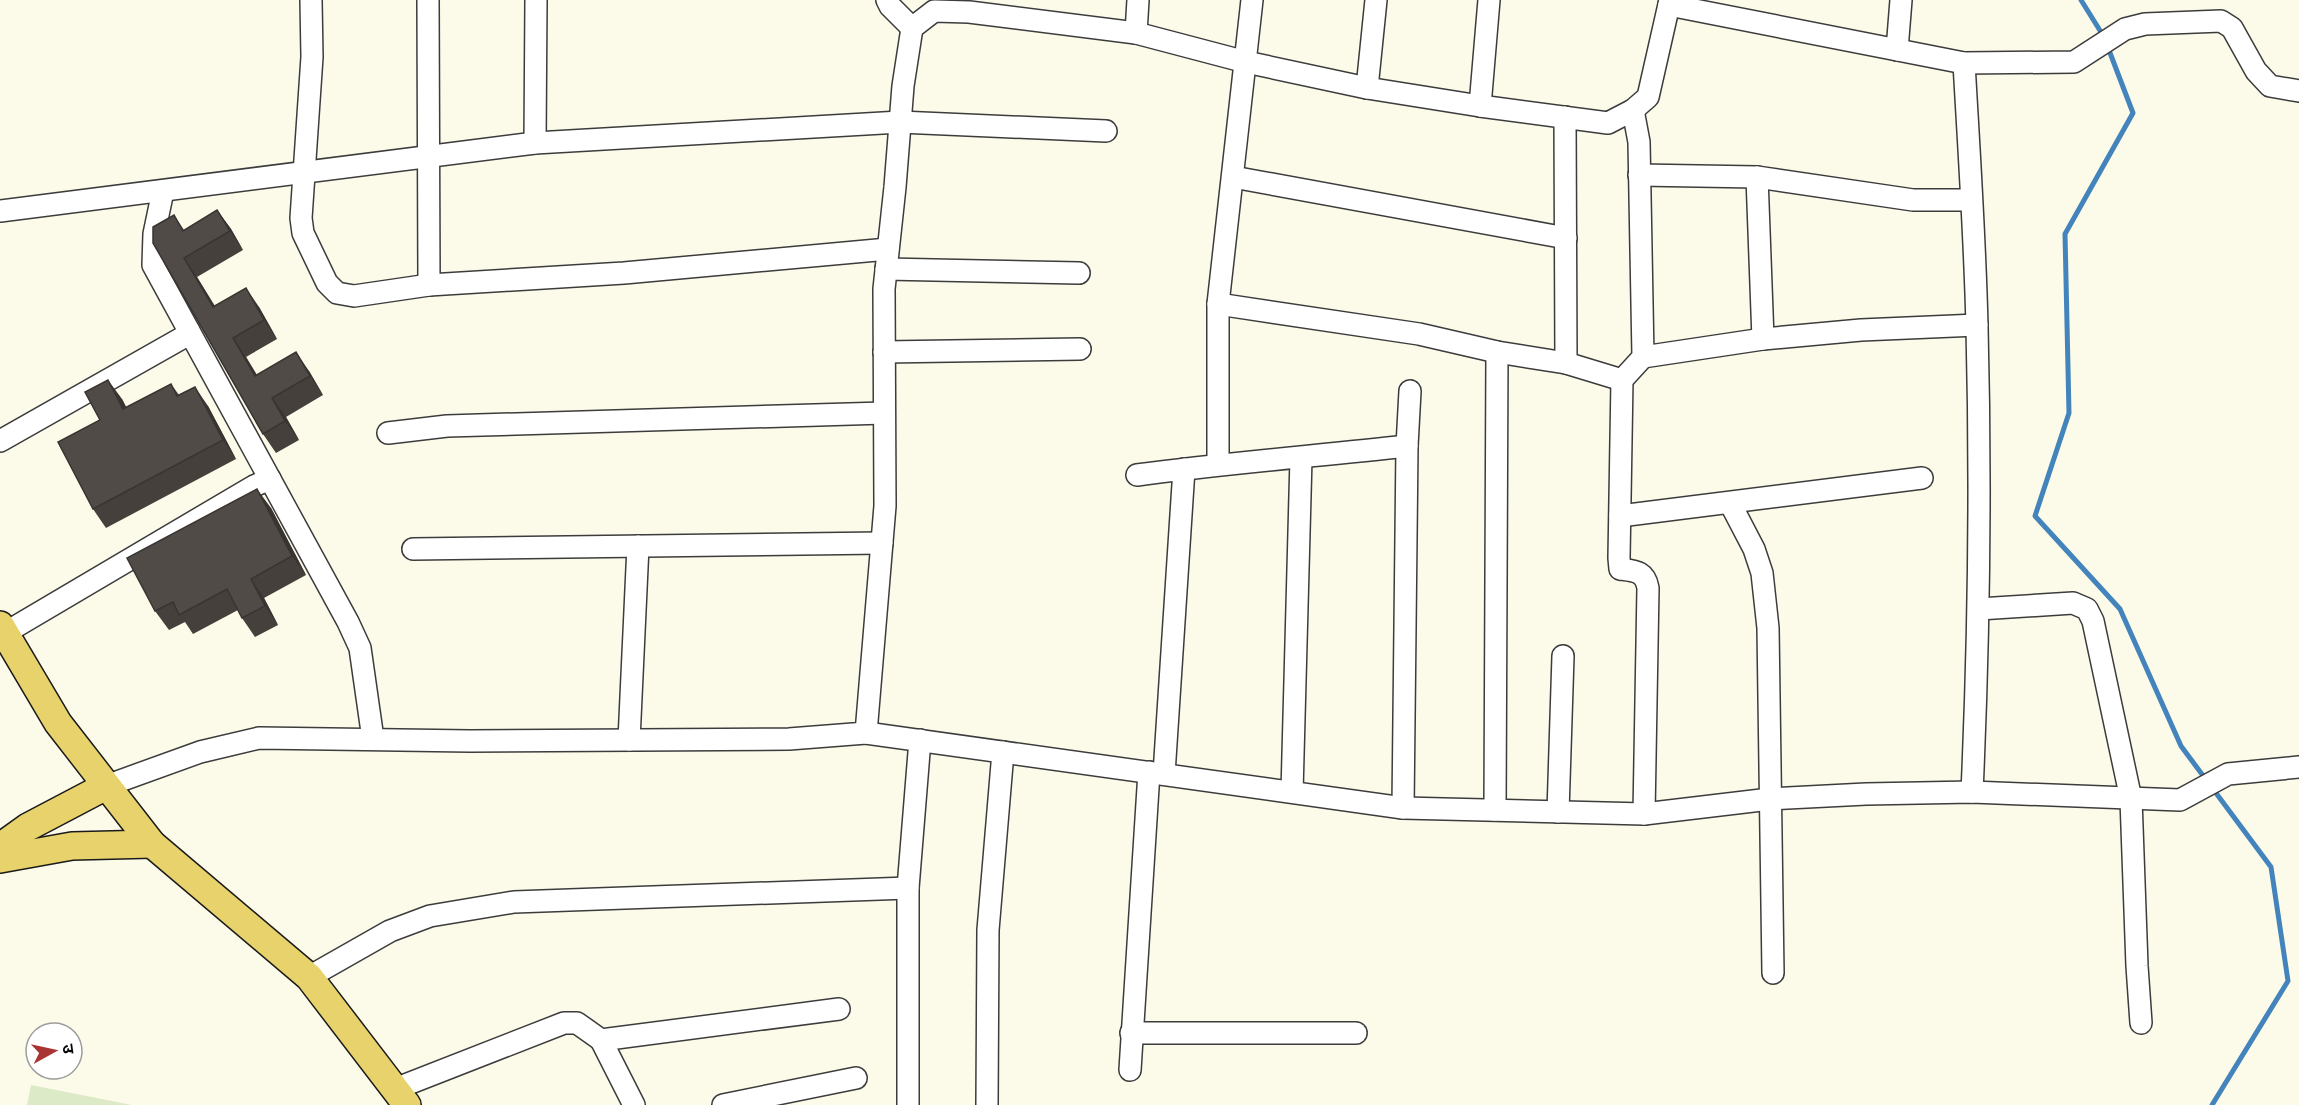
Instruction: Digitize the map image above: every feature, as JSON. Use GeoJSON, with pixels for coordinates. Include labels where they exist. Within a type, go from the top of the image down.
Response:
{"type":"FeatureCollection","features":[{"type":"Feature","properties":{"kind":"main road"},"geometry":{"type":"LineString","coordinates":[[2,629],[58,723],[152,844],[309,977],[401,1097]]}},
{"type":"Feature","properties":{"kind":"main road"},"geometry":{"type":"LineString","coordinates":[[0,847],[28,827],[106,786]]}},
{"type":"Feature","properties":{"kind":"main road"},"geometry":{"type":"LineString","coordinates":[[0,859],[72,846],[152,844]]}},
{"type":"Feature","properties":{"kind":"street"},"geometry":{"type":"LineString","coordinates":[[311,0],[312,57],[301,218],[303,233],[327,283],[337,293],[354,296],[429,285],[887,259],[1079,273]]}},
{"type":"Feature","properties":{"kind":"street"},"geometry":{"type":"LineString","coordinates":[[428,0],[429,285]]}},
{"type":"Feature","properties":{"kind":"street"},"geometry":{"type":"LineString","coordinates":[[534,144],[536,0]]}},
{"type":"Feature","properties":{"kind":"street"},"geometry":{"type":"LineString","coordinates":[[887,0],[912,28]]}},
{"type":"Feature","properties":{"kind":"street"},"geometry":{"type":"LineString","coordinates":[[1136,33],[1138,0]]}},
{"type":"Feature","properties":{"kind":"street"},"geometry":{"type":"LineString","coordinates":[[1218,464],[1218,304],[1252,0]]}},
{"type":"Feature","properties":{"kind":"street"},"geometry":{"type":"LineString","coordinates":[[1367,88],[1376,0]]}},
{"type":"Feature","properties":{"kind":"street"},"geometry":{"type":"LineString","coordinates":[[1480,106],[1489,0]]}},
{"type":"Feature","properties":{"kind":"street"},"geometry":{"type":"LineString","coordinates":[[1897,50],[1900,0]]}},
{"type":"Feature","properties":{"kind":"street"},"geometry":{"type":"LineString","coordinates":[[866,732],[885,506],[884,289],[903,86],[912,28],[934,11],[969,12],[1001,8],[1136,33],[1246,62],[1367,88],[1608,123],[1633,110],[1648,98],[1669,2],[1964,63],[2074,62],[2125,29],[2145,24],[2221,21],[2232,28],[2256,71],[2270,86],[2299,91]]}},
{"type":"Feature","properties":{"kind":"street"},"geometry":{"type":"LineString","coordinates":[[1964,63],[1977,325],[1980,528],[1972,792]]}},
{"type":"Feature","properties":{"kind":"street"},"geometry":{"type":"LineString","coordinates":[[1633,110],[1639,142],[1643,357]]}},
{"type":"Feature","properties":{"kind":"street"},"geometry":{"type":"LineString","coordinates":[[1565,117],[1566,363]]}},
{"type":"Feature","properties":{"kind":"street"},"geometry":{"type":"LineString","coordinates":[[0,211],[534,144],[900,122],[1106,131]]}},
{"type":"Feature","properties":{"kind":"street"},"geometry":{"type":"LineString","coordinates":[[1639,175],[1756,177],[1913,200],[1971,200]]}},
{"type":"Feature","properties":{"kind":"street"},"geometry":{"type":"LineString","coordinates":[[1233,177],[1566,238]]}},
{"type":"Feature","properties":{"kind":"street"},"geometry":{"type":"LineString","coordinates":[[1756,177],[1763,339]]}},
{"type":"Feature","properties":{"kind":"street"},"geometry":{"type":"LineString","coordinates":[[163,191],[154,234],[153,265],[348,622],[360,648],[373,739]]}},
{"type":"Feature","properties":{"kind":"street"},"geometry":{"type":"LineString","coordinates":[[1218,304],[1419,334],[1497,352],[1566,363],[1622,380]]}},
{"type":"Feature","properties":{"kind":"street"},"geometry":{"type":"LineString","coordinates":[[1644,814],[1648,588],[1643,574],[1620,569],[1619,566],[1622,380],[1643,357],[1763,339],[1861,330],[1977,325]]}},
{"type":"Feature","properties":{"kind":"street"},"geometry":{"type":"LineString","coordinates":[[0,441],[182,338],[189,331]]}},
{"type":"Feature","properties":{"kind":"street"},"geometry":{"type":"LineString","coordinates":[[884,352],[1080,349]]}},
{"type":"Feature","properties":{"kind":"street"},"geometry":{"type":"LineString","coordinates":[[1495,810],[1497,352]]}},
{"type":"Feature","properties":{"kind":"street"},"geometry":{"type":"LineString","coordinates":[[1403,808],[1407,446],[1410,391]]}},
{"type":"Feature","properties":{"kind":"street"},"geometry":{"type":"LineString","coordinates":[[388,433],[447,426],[884,413]]}},
{"type":"Feature","properties":{"kind":"street"},"geometry":{"type":"LineString","coordinates":[[1137,475],[1218,464],[1301,458],[1407,446]]}},
{"type":"Feature","properties":{"kind":"street"},"geometry":{"type":"LineString","coordinates":[[1292,792],[1301,458]]}},
{"type":"Feature","properties":{"kind":"street"},"geometry":{"type":"LineString","coordinates":[[1130,1070],[1131,1033],[1184,469]]}},
{"type":"Feature","properties":{"kind":"street"},"geometry":{"type":"LineString","coordinates":[[1620,516],[1922,478]]}},
{"type":"Feature","properties":{"kind":"street"},"geometry":{"type":"LineString","coordinates":[[2,629],[270,479]]}},
{"type":"Feature","properties":{"kind":"street"},"geometry":{"type":"LineString","coordinates":[[1730,503],[1754,549],[1762,573],[1768,628],[1773,973]]}},
{"type":"Feature","properties":{"kind":"street"},"geometry":{"type":"LineString","coordinates":[[413,549],[882,543]]}},
{"type":"Feature","properties":{"kind":"street"},"geometry":{"type":"LineString","coordinates":[[629,740],[638,546]]}},
{"type":"Feature","properties":{"kind":"street"},"geometry":{"type":"LineString","coordinates":[[1979,609],[2073,603],[2087,609],[2093,621],[2131,799],[2141,1023]]}},
{"type":"Feature","properties":{"kind":"street"},"geometry":{"type":"LineString","coordinates":[[1558,812],[1563,656]]}},
{"type":"Feature","properties":{"kind":"street"},"geometry":{"type":"LineString","coordinates":[[106,786],[200,752],[259,738],[789,739],[866,732],[1403,808],[1558,812],[1644,814],[1770,799],[1972,792],[2180,800],[2228,774],[2299,767]]}},
{"type":"Feature","properties":{"kind":"street"},"geometry":{"type":"LineString","coordinates":[[908,1105],[908,888],[920,740]]}},
{"type":"Feature","properties":{"kind":"street"},"geometry":{"type":"LineString","coordinates":[[987,1105],[988,930],[1004,752]]}},
{"type":"Feature","properties":{"kind":"street"},"geometry":{"type":"LineString","coordinates":[[309,977],[390,931],[430,916],[514,902],[908,888]]}},
{"type":"Feature","properties":{"kind":"street"},"geometry":{"type":"LineString","coordinates":[[601,1040],[839,1009]]}},
{"type":"Feature","properties":{"kind":"street"},"geometry":{"type":"LineString","coordinates":[[401,1097],[564,1023],[577,1023],[601,1040],[634,1105]]}},
{"type":"Feature","properties":{"kind":"street"},"geometry":{"type":"LineString","coordinates":[[1131,1033],[1356,1033]]}},
{"type":"Feature","properties":{"kind":"street"},"geometry":{"type":"LineString","coordinates":[[723,1105],[856,1078]]}},
{"type":"Feature","properties":{"kind":"green space"},"geometry":{"type":"Polygon","coordinates":[[[31,1085],[132,1105],[27,1105],[31,1085]]]}},
{"type":"Feature","properties":{"kind":"building"},"geometry":{"type":"Polygon","coordinates":[[[217,210],[230,231],[184,258],[213,307],[246,288],[264,320],[233,338],[255,376],[296,352],[310,376],[272,398],[285,421],[263,434],[153,243],[153,227],[174,215],[183,231],[217,210]]]}},
{"type":"Feature","properties":{"kind":"building"},"geometry":{"type":"Polygon","coordinates":[[[108,380],[123,409],[171,384],[177,396],[195,387],[223,440],[93,509],[58,442],[100,420],[85,392],[108,380]]]}},
{"type":"Feature","properties":{"kind":"building"},"geometry":{"type":"Polygon","coordinates":[[[257,489],[292,556],[251,579],[265,606],[242,618],[227,589],[179,615],[173,602],[155,611],[127,558],[257,489]]]}},
{"type":"Feature","properties":{"kind":"waterway"},"geometry":{"type":"LineString","coordinates":[[2081,0],[2104,37]]}},
{"type":"Feature","properties":{"kind":"waterway"},"geometry":{"type":"LineString","coordinates":[[2107,45],[2133,113],[2065,234],[2069,413],[2035,516],[2120,609],[2181,746],[2207,781]]}},
{"type":"Feature","properties":{"kind":"waterway"},"geometry":{"type":"LineString","coordinates":[[2212,1105],[2288,981],[2271,867],[2213,789]]}}]}
